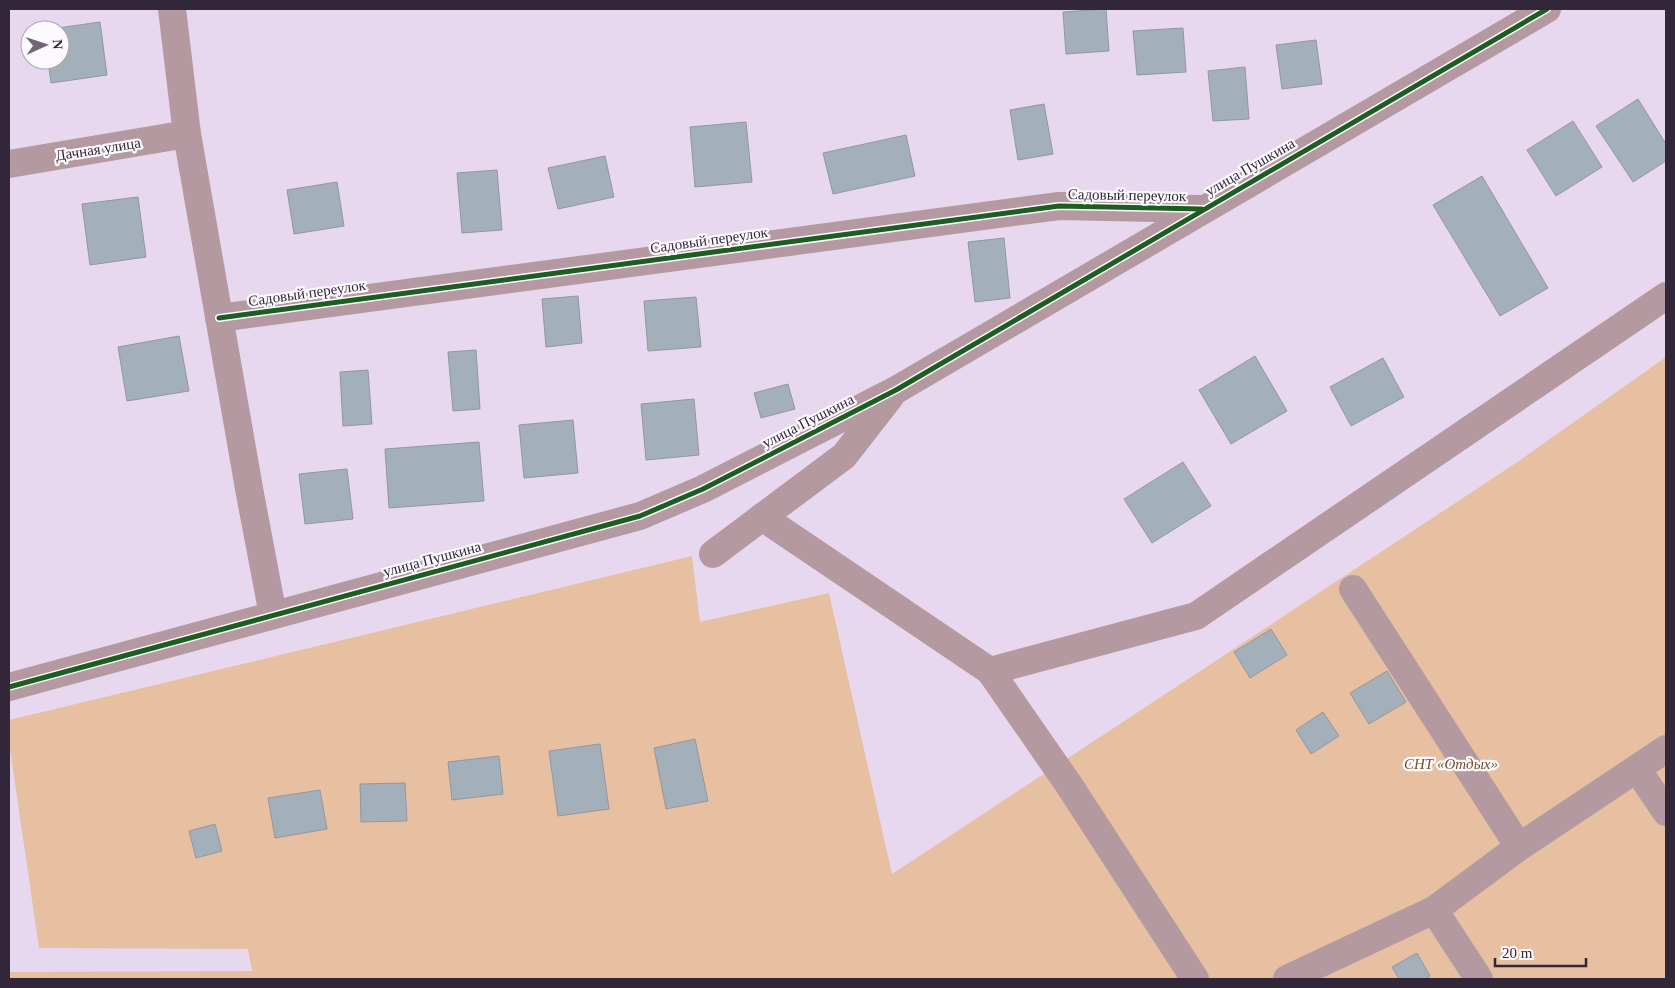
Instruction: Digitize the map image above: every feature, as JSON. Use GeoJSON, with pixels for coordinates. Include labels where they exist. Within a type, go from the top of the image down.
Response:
{"type":"FeatureCollection","features":[{"type":"Feature","properties":{"kind":"street"},"geometry":{"type":"LineString","coordinates":[[172,9],[187,134],[273,615]]}},
{"type":"Feature","properties":{"kind":"street","name":"улица Пушкина"},"geometry":{"type":"LineString","coordinates":[[9,688],[640,516],[703,489],[896,390],[1202,209],[1547,9]]}},
{"type":"Feature","properties":{"kind":"street","name":"Дачная улица"},"geometry":{"type":"LineString","coordinates":[[9,164],[187,134]]}},
{"type":"Feature","properties":{"kind":"street","name":"Садовый переулок"},"geometry":{"type":"LineString","coordinates":[[219,318],[1059,206],[1202,209]]}},
{"type":"Feature","properties":{"kind":"street"},"geometry":{"type":"LineString","coordinates":[[990,671],[1196,616],[1666,296]]}},
{"type":"Feature","properties":{"kind":"street"},"geometry":{"type":"LineString","coordinates":[[713,554],[844,456],[896,390]]}},
{"type":"Feature","properties":{"kind":"street"},"geometry":{"type":"LineString","coordinates":[[762,517],[990,671],[1069,785],[1195,979]]}},
{"type":"Feature","properties":{"kind":"street"},"geometry":{"type":"LineString","coordinates":[[1353,589],[1519,847]]}},
{"type":"Feature","properties":{"kind":"street"},"geometry":{"type":"LineString","coordinates":[[1287,979],[1434,910],[1519,847],[1666,749]]}},
{"type":"Feature","properties":{"kind":"street"},"geometry":{"type":"LineString","coordinates":[[1637,769],[1666,812]]}},
{"type":"Feature","properties":{"kind":"street"},"geometry":{"type":"LineString","coordinates":[[1434,910],[1479,979]]}},
{"type":"Feature","properties":{"kind":"green space","name":"СНТ «Отдых»"},"geometry":{"type":"Polygon","coordinates":[[[1666,357],[1666,979],[9,979],[9,972],[252,971],[248,949],[39,948],[9,742],[9,720],[692,556],[700,622],[829,593],[892,874],[1516,463],[1666,357]]]}},
{"type":"Feature","properties":{"kind":"building"},"geometry":{"type":"Polygon","coordinates":[[[1106,9],[1109,51],[1066,54],[1063,12],[1106,9]]]}},
{"type":"Feature","properties":{"kind":"building"},"geometry":{"type":"Polygon","coordinates":[[[100,22],[107,75],[51,83],[49,70],[70,70],[70,26],[100,22]]]}},
{"type":"Feature","properties":{"kind":"building"},"geometry":{"type":"Polygon","coordinates":[[[1183,28],[1186,72],[1137,75],[1133,31],[1183,28]]]}},
{"type":"Feature","properties":{"kind":"building"},"geometry":{"type":"Polygon","coordinates":[[[1316,40],[1322,84],[1282,89],[1276,45],[1316,40]]]}},
{"type":"Feature","properties":{"kind":"building"},"geometry":{"type":"Polygon","coordinates":[[[1245,67],[1249,119],[1213,121],[1208,71],[1245,67]]]}},
{"type":"Feature","properties":{"kind":"building"},"geometry":{"type":"Polygon","coordinates":[[[1638,99],[1666,144],[1666,161],[1633,182],[1596,126],[1638,99]]]}},
{"type":"Feature","properties":{"kind":"building"},"geometry":{"type":"Polygon","coordinates":[[[1044,104],[1053,154],[1018,160],[1010,110],[1044,104]]]}},
{"type":"Feature","properties":{"kind":"building"},"geometry":{"type":"Polygon","coordinates":[[[1573,121],[1602,167],[1556,196],[1527,150],[1573,121]]]}},
{"type":"Feature","properties":{"kind":"building"},"geometry":{"type":"Polygon","coordinates":[[[746,122],[752,182],[695,187],[690,127],[746,122]]]}},
{"type":"Feature","properties":{"kind":"building"},"geometry":{"type":"Polygon","coordinates":[[[906,135],[915,176],[833,194],[823,153],[906,135]]]}},
{"type":"Feature","properties":{"kind":"building"},"geometry":{"type":"Polygon","coordinates":[[[605,156],[614,197],[558,209],[548,168],[605,156]]]}},
{"type":"Feature","properties":{"kind":"building"},"geometry":{"type":"Polygon","coordinates":[[[497,170],[502,230],[462,233],[457,173],[497,170]]]}},
{"type":"Feature","properties":{"kind":"building"},"geometry":{"type":"Polygon","coordinates":[[[1482,176],[1548,288],[1500,316],[1433,205],[1482,176]]]}},
{"type":"Feature","properties":{"kind":"building"},"geometry":{"type":"Polygon","coordinates":[[[337,182],[344,226],[294,234],[287,190],[337,182]]]}},
{"type":"Feature","properties":{"kind":"building"},"geometry":{"type":"Polygon","coordinates":[[[138,197],[146,257],[90,265],[82,204],[138,197]]]}},
{"type":"Feature","properties":{"kind":"building"},"geometry":{"type":"Polygon","coordinates":[[[1004,238],[1010,298],[975,302],[968,242],[1004,238]]]}},
{"type":"Feature","properties":{"kind":"building"},"geometry":{"type":"Polygon","coordinates":[[[578,296],[582,343],[546,347],[542,299],[578,296]]]}},
{"type":"Feature","properties":{"kind":"building"},"geometry":{"type":"Polygon","coordinates":[[[696,297],[701,347],[648,351],[644,301],[696,297]]]}},
{"type":"Feature","properties":{"kind":"building"},"geometry":{"type":"Polygon","coordinates":[[[179,336],[189,391],[127,401],[118,347],[179,336]]]}},
{"type":"Feature","properties":{"kind":"building"},"geometry":{"type":"Polygon","coordinates":[[[476,350],[480,409],[453,411],[448,352],[476,350]]]}},
{"type":"Feature","properties":{"kind":"building"},"geometry":{"type":"Polygon","coordinates":[[[1255,356],[1287,411],[1231,444],[1199,390],[1255,356]]]}},
{"type":"Feature","properties":{"kind":"building"},"geometry":{"type":"Polygon","coordinates":[[[1383,358],[1404,397],[1351,426],[1330,387],[1383,358]]]}},
{"type":"Feature","properties":{"kind":"building"},"geometry":{"type":"Polygon","coordinates":[[[368,370],[372,424],[343,426],[340,372],[368,370]]]}},
{"type":"Feature","properties":{"kind":"building"},"geometry":{"type":"Polygon","coordinates":[[[788,384],[795,409],[761,418],[754,393],[788,384]]]}},
{"type":"Feature","properties":{"kind":"building"},"geometry":{"type":"Polygon","coordinates":[[[694,399],[699,455],[646,460],[641,404],[694,399]]]}},
{"type":"Feature","properties":{"kind":"building"},"geometry":{"type":"Polygon","coordinates":[[[573,420],[578,473],[524,478],[519,425],[573,420]]]}},
{"type":"Feature","properties":{"kind":"building"},"geometry":{"type":"Polygon","coordinates":[[[479,442],[484,501],[389,508],[385,449],[479,442]]]}},
{"type":"Feature","properties":{"kind":"building"},"geometry":{"type":"Polygon","coordinates":[[[1183,462],[1211,506],[1152,543],[1124,499],[1183,462]]]}},
{"type":"Feature","properties":{"kind":"building"},"geometry":{"type":"Polygon","coordinates":[[[347,469],[353,519],[305,524],[299,474],[347,469]]]}},
{"type":"Feature","properties":{"kind":"building"},"geometry":{"type":"Polygon","coordinates":[[[1271,629],[1287,655],[1250,678],[1234,652],[1271,629]]]}},
{"type":"Feature","properties":{"kind":"building"},"geometry":{"type":"Polygon","coordinates":[[[1387,671],[1406,702],[1369,724],[1350,693],[1387,671]]]}},
{"type":"Feature","properties":{"kind":"building"},"geometry":{"type":"Polygon","coordinates":[[[1323,712],[1339,736],[1311,754],[1296,730],[1323,712]]]}},
{"type":"Feature","properties":{"kind":"building"},"geometry":{"type":"Polygon","coordinates":[[[695,739],[708,801],[666,809],[654,748],[695,739]]]}},
{"type":"Feature","properties":{"kind":"building"},"geometry":{"type":"Polygon","coordinates":[[[600,744],[609,809],[558,816],[549,751],[600,744]]]}},
{"type":"Feature","properties":{"kind":"building"},"geometry":{"type":"Polygon","coordinates":[[[499,756],[503,794],[452,800],[448,762],[499,756]]]}},
{"type":"Feature","properties":{"kind":"building"},"geometry":{"type":"Polygon","coordinates":[[[405,783],[407,821],[361,822],[360,784],[405,783]]]}},
{"type":"Feature","properties":{"kind":"building"},"geometry":{"type":"Polygon","coordinates":[[[320,790],[327,829],[275,838],[268,798],[320,790]]]}},
{"type":"Feature","properties":{"kind":"building"},"geometry":{"type":"Polygon","coordinates":[[[215,824],[222,851],[196,858],[189,831],[215,824]]]}},
{"type":"Feature","properties":{"kind":"building"},"geometry":{"type":"Polygon","coordinates":[[[1417,953],[1430,976],[1425,979],[1399,979],[1392,967],[1417,953]]]}},
{"type":"Feature","properties":{"kind":"cycle path"},"geometry":{"type":"LineString","coordinates":[[9,687],[640,516],[703,489],[896,390],[1547,9]]}},
{"type":"Feature","properties":{"kind":"cycle path"},"geometry":{"type":"LineString","coordinates":[[219,318],[1059,206],[1202,209]]}}]}
